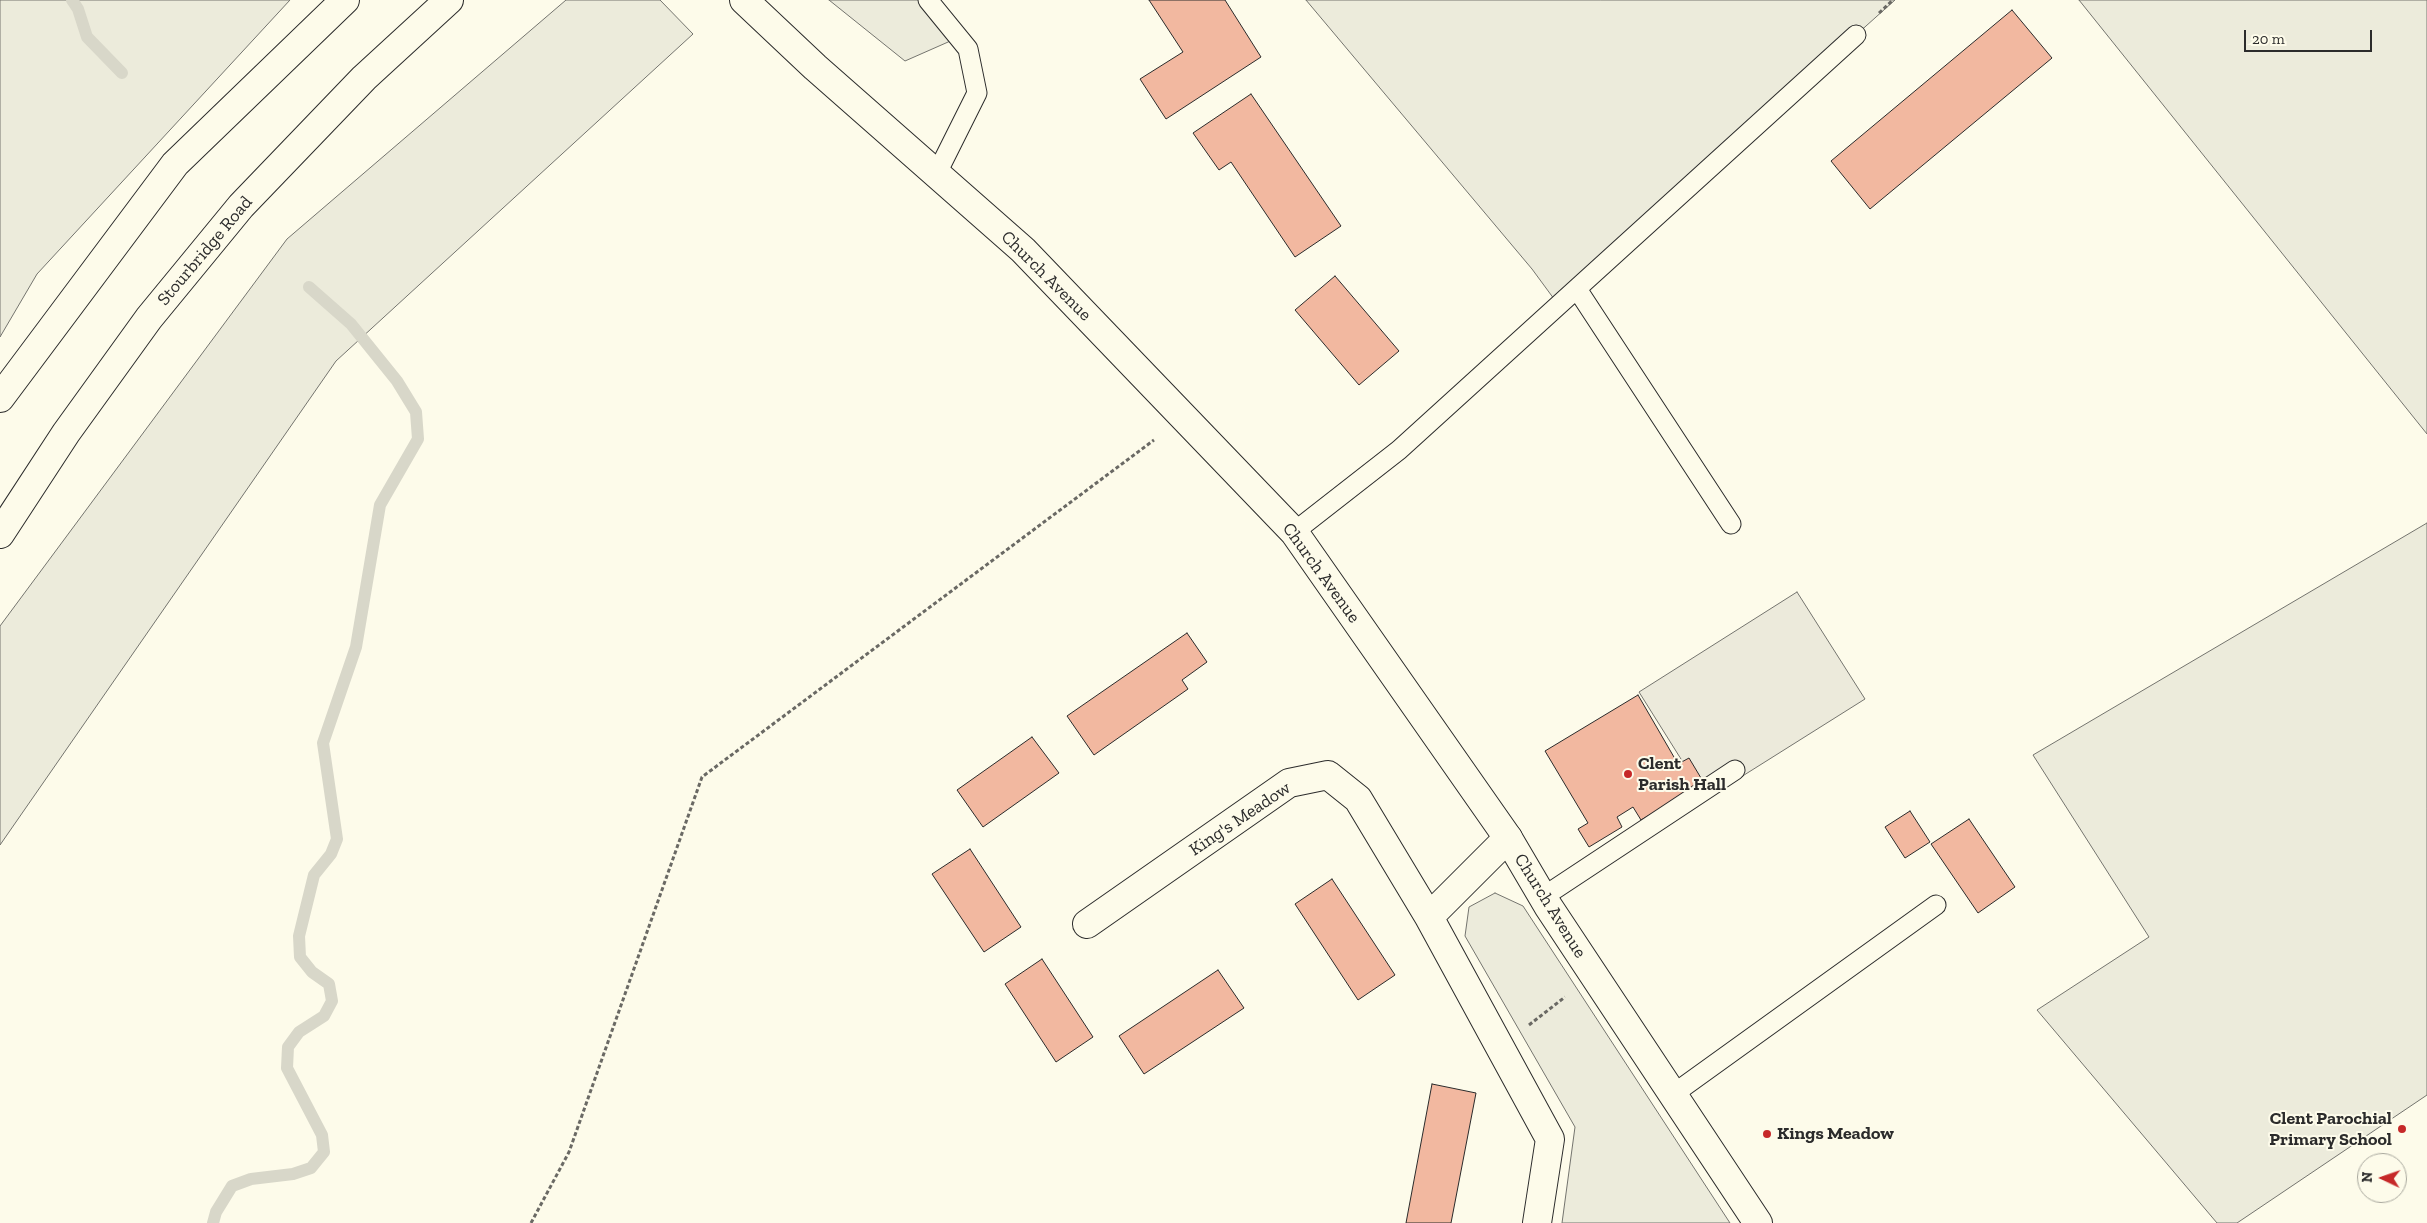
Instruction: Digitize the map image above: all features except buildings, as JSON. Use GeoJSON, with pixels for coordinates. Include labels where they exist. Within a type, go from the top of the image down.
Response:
{"type":"FeatureCollection","features":[{"type":"Feature","properties":{"kind":"main road"},"geometry":{"type":"LineString","coordinates":[[0,398],[175,164],[344,0]]}},
{"type":"Feature","properties":{"kind":"main road","name":"Stourbridge Road"},"geometry":{"type":"LineString","coordinates":[[0,534],[66,433],[149,318],[241,206],[364,78],[449,0]]}},
{"type":"Feature","properties":{"kind":"main road","name":"Church Avenue"},"geometry":{"type":"LineString","coordinates":[[744,0],[815,67],[1023,250],[1294,532],[1508,838],[1543,898],[1758,1223]]}},
{"type":"Feature","properties":{"kind":"main road","name":"King's Meadow"},"geometry":{"type":"LineString","coordinates":[[1087,924],[1289,783],[1328,775],[1358,799],[1429,917],[1550,1139],[1537,1223]]}},
{"type":"Feature","properties":{"kind":"main road"},"geometry":{"type":"LineString","coordinates":[[1429,917],[1508,838]]}},
{"type":"Feature","properties":{"kind":"lane"},"geometry":{"type":"LineString","coordinates":[[928,0],[968,49],[977,94],[937,173]]}},
{"type":"Feature","properties":{"kind":"lane"},"geometry":{"type":"LineString","coordinates":[[1294,532],[1399,450],[1856,35]]}},
{"type":"Feature","properties":{"kind":"lane"},"geometry":{"type":"LineString","coordinates":[[1577,288],[1731,524]]}},
{"type":"Feature","properties":{"kind":"lane"},"geometry":{"type":"LineString","coordinates":[[1543,898],[1735,770]]}},
{"type":"Feature","properties":{"kind":"lane"},"geometry":{"type":"LineString","coordinates":[[1672,1095],[1936,905]]}},
{"type":"Feature","properties":{"kind":"path"},"geometry":{"type":"LineString","coordinates":[[531,1223],[569,1152],[702,778],[1185,418]]}},
{"type":"Feature","properties":{"kind":"path"},"geometry":{"type":"LineString","coordinates":[[1500,1047],[1593,975]]}},
{"type":"Feature","properties":{"kind":"shaded area"},"geometry":{"type":"Polygon","coordinates":[[[0,0],[290,0],[37,274],[0,337],[0,0]]]}},
{"type":"Feature","properties":{"kind":"shaded area"},"geometry":{"type":"Polygon","coordinates":[[[566,0],[660,0],[693,34],[336,361],[0,845],[0,626],[287,239],[566,0]]]}},
{"type":"Feature","properties":{"kind":"shaded area"},"geometry":{"type":"Polygon","coordinates":[[[829,0],[938,0],[964,35],[905,61],[829,0]]]}},
{"type":"Feature","properties":{"kind":"shaded area"},"geometry":{"type":"Polygon","coordinates":[[[1306,0],[1895,0],[1557,303],[1532,269],[1306,0]]]}},
{"type":"Feature","properties":{"kind":"shaded area"},"geometry":{"type":"Polygon","coordinates":[[[2079,0],[2427,0],[2427,434],[2079,0]]]}},
{"type":"Feature","properties":{"kind":"shaded area"},"geometry":{"type":"Polygon","coordinates":[[[2427,523],[2427,1095],[2237,1223],[2217,1223],[2037,1010],[2149,937],[2033,755],[2427,523]]]}},
{"type":"Feature","properties":{"kind":"shaded area"},"geometry":{"type":"Polygon","coordinates":[[[1797,592],[1865,699],[1706,799],[1639,692],[1797,592]]]}},
{"type":"Feature","properties":{"kind":"shaded area"},"geometry":{"type":"Polygon","coordinates":[[[1495,893],[1523,906],[1730,1223],[1562,1223],[1575,1127],[1465,936],[1469,907],[1495,893]]]}},
{"type":"Feature","properties":{"kind":"waterway"},"geometry":{"type":"LineString","coordinates":[[72,0],[78,9],[87,37],[122,73]]}},
{"type":"Feature","properties":{"kind":"waterway"},"geometry":{"type":"LineString","coordinates":[[213,1223],[216,1212],[232,1186],[251,1179],[293,1174],[311,1168],[324,1152],[322,1135],[287,1068],[288,1047],[299,1032],[324,1016],[332,1001],[329,984],[312,972],[300,957],[299,936],[314,875],[331,854],[337,839],[323,743],[356,647],[380,505],[418,439],[416,412],[397,381],[351,324],[309,287]]}},
{"type":"Feature","properties":{"kind":"place","name":"Clent Parish Hall"},"geometry":{"type":"Point","coordinates":[1628,774]}},
{"type":"Feature","properties":{"kind":"place","name":"Clent Parochial Primary School"},"geometry":{"type":"Point","coordinates":[2402,1129]}},
{"type":"Feature","properties":{"kind":"place","name":"Kings Meadow"},"geometry":{"type":"Point","coordinates":[1767,1134]}}]}
